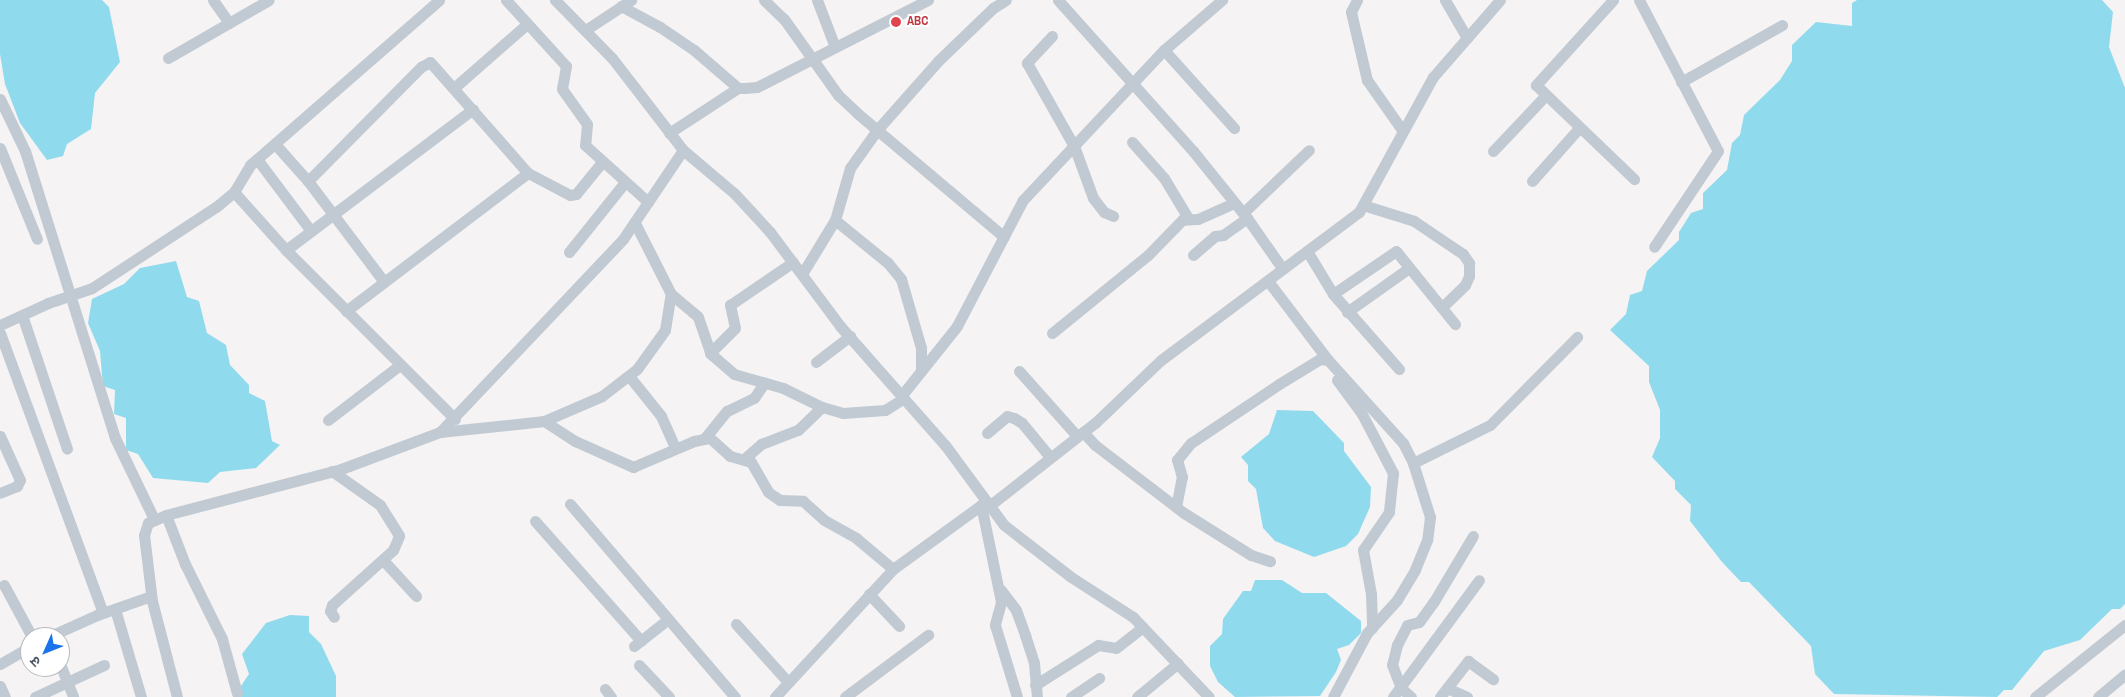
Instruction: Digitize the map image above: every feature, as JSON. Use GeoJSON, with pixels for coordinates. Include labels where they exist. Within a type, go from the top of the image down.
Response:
{"type":"FeatureCollection","features":[{"type":"Feature","properties":{"kind":"street"},"geometry":{"type":"LineString","coordinates":[[213,0],[229,23]]}},
{"type":"Feature","properties":{"kind":"street"},"geometry":{"type":"LineString","coordinates":[[168,58],[269,0]]}},
{"type":"Feature","properties":{"kind":"street"},"geometry":{"type":"LineString","coordinates":[[0,325],[48,303],[69,298],[92,288],[234,192],[241,178],[257,159],[439,0]]}},
{"type":"Feature","properties":{"kind":"street"},"geometry":{"type":"LineString","coordinates":[[506,0],[566,66],[562,89],[587,124],[586,145],[602,162],[648,202]]}},
{"type":"Feature","properties":{"kind":"street"},"geometry":{"type":"LineString","coordinates":[[555,0],[587,29],[683,150],[753,212],[850,336],[903,396],[972,480],[985,505],[1001,602],[995,625],[1017,697]]}},
{"type":"Feature","properties":{"kind":"street"},"geometry":{"type":"LineString","coordinates":[[764,0],[814,58],[838,95],[1004,236]]}},
{"type":"Feature","properties":{"kind":"street"},"geometry":{"type":"LineString","coordinates":[[817,0],[835,47]]}},
{"type":"Feature","properties":{"kind":"street"},"geometry":{"type":"LineString","coordinates":[[670,133],[738,88],[757,87],[928,0]]}},
{"type":"Feature","properties":{"kind":"street"},"geometry":{"type":"LineString","coordinates":[[802,274],[835,220],[850,168],[877,130],[938,61],[993,8],[1006,0]]}},
{"type":"Feature","properties":{"kind":"street"},"geometry":{"type":"LineString","coordinates":[[1058,0],[1245,215],[1282,268]]}},
{"type":"Feature","properties":{"kind":"street"},"geometry":{"type":"LineString","coordinates":[[635,223],[671,294],[700,320],[710,353],[720,365],[734,374],[784,388],[822,407],[844,413],[875,412],[891,408],[903,396],[957,326],[1023,200],[1164,50],[1222,0]]}},
{"type":"Feature","properties":{"kind":"street"},"geometry":{"type":"LineString","coordinates":[[1357,0],[1351,12],[1367,80],[1402,130]]}},
{"type":"Feature","properties":{"kind":"street"},"geometry":{"type":"LineString","coordinates":[[1445,0],[1467,38]]}},
{"type":"Feature","properties":{"kind":"street"},"geometry":{"type":"LineString","coordinates":[[775,697],[893,569],[1050,458],[1080,434],[1161,360],[1268,282],[1282,268],[1363,206],[1402,130],[1433,77],[1500,0]]}},
{"type":"Feature","properties":{"kind":"street"},"geometry":{"type":"LineString","coordinates":[[1613,0],[1539,79],[1536,85],[1545,96],[1634,179]]}},
{"type":"Feature","properties":{"kind":"street"},"geometry":{"type":"LineString","coordinates":[[1639,0],[1718,151],[1654,247]]}},
{"type":"Feature","properties":{"kind":"street"},"geometry":{"type":"LineString","coordinates":[[587,29],[626,3],[694,50],[738,88]]}},
{"type":"Feature","properties":{"kind":"street"},"geometry":{"type":"LineString","coordinates":[[455,87],[527,24]]}},
{"type":"Feature","properties":{"kind":"street"},"geometry":{"type":"LineString","coordinates":[[1681,82],[1782,25]]}},
{"type":"Feature","properties":{"kind":"street"},"geometry":{"type":"LineString","coordinates":[[1052,36],[1027,63],[1074,146],[1093,198],[1104,212],[1113,216]]}},
{"type":"Feature","properties":{"kind":"street"},"geometry":{"type":"LineString","coordinates":[[1164,50],[1234,128]]}},
{"type":"Feature","properties":{"kind":"street"},"geometry":{"type":"LineString","coordinates":[[308,181],[426,63],[434,64],[528,173],[570,195],[576,194],[602,162]]}},
{"type":"Feature","properties":{"kind":"street"},"geometry":{"type":"LineString","coordinates":[[1493,151],[1545,96]]}},
{"type":"Feature","properties":{"kind":"street"},"geometry":{"type":"LineString","coordinates":[[0,98],[25,151],[69,298],[116,438],[154,519]]}},
{"type":"Feature","properties":{"kind":"street"},"geometry":{"type":"LineString","coordinates":[[286,250],[473,108]]}},
{"type":"Feature","properties":{"kind":"street"},"geometry":{"type":"LineString","coordinates":[[1532,181],[1580,128]]}},
{"type":"Feature","properties":{"kind":"street"},"geometry":{"type":"LineString","coordinates":[[1132,142],[1164,178],[1188,218]]}},
{"type":"Feature","properties":{"kind":"street"},"geometry":{"type":"LineString","coordinates":[[275,144],[308,181],[384,282]]}},
{"type":"Feature","properties":{"kind":"street"},"geometry":{"type":"LineString","coordinates":[[0,148],[37,239]]}},
{"type":"Feature","properties":{"kind":"street"},"geometry":{"type":"LineString","coordinates":[[440,432],[455,419],[635,223],[683,150]]}},
{"type":"Feature","properties":{"kind":"street"},"geometry":{"type":"LineString","coordinates":[[1193,255],[1215,236],[1223,235],[1309,150]]}},
{"type":"Feature","properties":{"kind":"street"},"geometry":{"type":"LineString","coordinates":[[257,159],[311,231]]}},
{"type":"Feature","properties":{"kind":"street"},"geometry":{"type":"LineString","coordinates":[[346,310],[528,173]]}},
{"type":"Feature","properties":{"kind":"street"},"geometry":{"type":"LineString","coordinates":[[568,252],[625,182]]}},
{"type":"Feature","properties":{"kind":"street"},"geometry":{"type":"LineString","coordinates":[[234,192],[286,250],[455,419]]}},
{"type":"Feature","properties":{"kind":"street"},"geometry":{"type":"LineString","coordinates":[[1052,332],[1188,218],[1198,219],[1234,203]]}},
{"type":"Feature","properties":{"kind":"street"},"geometry":{"type":"LineString","coordinates":[[1363,206],[1414,221],[1463,254],[1469,263],[1469,276],[1465,285],[1442,307]]}},
{"type":"Feature","properties":{"kind":"street"},"geometry":{"type":"LineString","coordinates":[[835,220],[882,258],[901,278],[921,348],[921,371]]}},
{"type":"Feature","properties":{"kind":"street"},"geometry":{"type":"LineString","coordinates":[[1306,251],[1332,294],[1399,368]]}},
{"type":"Feature","properties":{"kind":"street"},"geometry":{"type":"LineString","coordinates":[[1332,294],[1393,251],[1442,307],[1454,324]]}},
{"type":"Feature","properties":{"kind":"street"},"geometry":{"type":"LineString","coordinates":[[710,353],[735,328],[730,305],[792,262]]}},
{"type":"Feature","properties":{"kind":"street"},"geometry":{"type":"LineString","coordinates":[[1347,312],[1408,268]]}},
{"type":"Feature","properties":{"kind":"street"},"geometry":{"type":"LineString","coordinates":[[1268,282],[1362,414],[1393,473],[1389,512],[1363,550],[1371,594],[1372,628]]}},
{"type":"Feature","properties":{"kind":"street"},"geometry":{"type":"LineString","coordinates":[[177,697],[151,596],[144,529],[154,519],[332,472],[440,432],[544,420],[602,396],[629,376],[664,330],[671,294]]}},
{"type":"Feature","properties":{"kind":"street"},"geometry":{"type":"LineString","coordinates":[[22,315],[68,449]]}},
{"type":"Feature","properties":{"kind":"street"},"geometry":{"type":"LineString","coordinates":[[0,333],[97,615]]}},
{"type":"Feature","properties":{"kind":"street"},"geometry":{"type":"LineString","coordinates":[[816,362],[850,336]]}},
{"type":"Feature","properties":{"kind":"street"},"geometry":{"type":"LineString","coordinates":[[1413,463],[1490,425],[1577,337]]}},
{"type":"Feature","properties":{"kind":"street"},"geometry":{"type":"LineString","coordinates":[[1324,359],[1387,422],[1413,463],[1430,517],[1428,540],[1397,600],[1372,628],[1333,697]]}},
{"type":"Feature","properties":{"kind":"street"},"geometry":{"type":"LineString","coordinates":[[1176,507],[1182,477],[1178,460],[1191,443],[1249,402],[1324,359]]}},
{"type":"Feature","properties":{"kind":"street"},"geometry":{"type":"LineString","coordinates":[[328,420],[400,365]]}},
{"type":"Feature","properties":{"kind":"street"},"geometry":{"type":"LineString","coordinates":[[1019,371],[1080,434],[1095,446],[1176,507],[1251,555],[1270,561]]}},
{"type":"Feature","properties":{"kind":"street"},"geometry":{"type":"LineString","coordinates":[[629,376],[661,416],[675,448]]}},
{"type":"Feature","properties":{"kind":"street"},"geometry":{"type":"LineString","coordinates":[[704,439],[727,411],[754,398],[764,383]]}},
{"type":"Feature","properties":{"kind":"street"},"geometry":{"type":"LineString","coordinates":[[744,459],[762,444],[798,430],[822,407]]}},
{"type":"Feature","properties":{"kind":"street"},"geometry":{"type":"LineString","coordinates":[[986,432],[1007,416],[1014,418],[1022,423],[1050,458]]}},
{"type":"Feature","properties":{"kind":"street"},"geometry":{"type":"LineString","coordinates":[[544,420],[558,432],[624,466],[633,467],[675,448],[710,438],[730,456],[751,462],[768,492],[780,500],[803,502],[893,569]]}},
{"type":"Feature","properties":{"kind":"street"},"geometry":{"type":"LineString","coordinates":[[0,436],[20,480],[17,486],[0,493]]}},
{"type":"Feature","properties":{"kind":"street"},"geometry":{"type":"LineString","coordinates":[[332,472],[373,498],[394,526],[399,540],[383,560],[332,605],[330,611],[334,617]]}},
{"type":"Feature","properties":{"kind":"street"},"geometry":{"type":"LineString","coordinates":[[570,504],[667,620],[735,697]]}},
{"type":"Feature","properties":{"kind":"street"},"geometry":{"type":"LineString","coordinates":[[985,505],[1022,540],[1143,627],[1209,697]]}},
{"type":"Feature","properties":{"kind":"street"},"geometry":{"type":"LineString","coordinates":[[166,515],[185,564],[222,639],[237,693]]}},
{"type":"Feature","properties":{"kind":"street"},"geometry":{"type":"LineString","coordinates":[[535,521],[637,643],[667,620]]}},
{"type":"Feature","properties":{"kind":"street"},"geometry":{"type":"LineString","coordinates":[[1397,692],[1392,665],[1396,645],[1407,625],[1419,622],[1473,536]]}},
{"type":"Feature","properties":{"kind":"street"},"geometry":{"type":"LineString","coordinates":[[383,560],[416,596]]}},
{"type":"Feature","properties":{"kind":"street"},"geometry":{"type":"LineString","coordinates":[[1397,692],[1479,580]]}},
{"type":"Feature","properties":{"kind":"street"},"geometry":{"type":"LineString","coordinates":[[4,585],[27,627]]}},
{"type":"Feature","properties":{"kind":"street"},"geometry":{"type":"LineString","coordinates":[[998,586],[1016,610],[1026,635],[1034,663],[1037,697]]}},
{"type":"Feature","properties":{"kind":"street"},"geometry":{"type":"LineString","coordinates":[[869,594],[899,626]]}},
{"type":"Feature","properties":{"kind":"street"},"geometry":{"type":"LineString","coordinates":[[70,627],[97,615],[151,596]]}},
{"type":"Feature","properties":{"kind":"street"},"geometry":{"type":"LineString","coordinates":[[115,609],[141,697]]}},
{"type":"Feature","properties":{"kind":"street"},"geometry":{"type":"LineString","coordinates":[[736,624],[788,682]]}},
{"type":"Feature","properties":{"kind":"street"},"geometry":{"type":"LineString","coordinates":[[2035,697],[2125,625]]}},
{"type":"Feature","properties":{"kind":"street"},"geometry":{"type":"LineString","coordinates":[[1035,685],[1098,645],[1116,648],[1143,627]]}},
{"type":"Feature","properties":{"kind":"street"},"geometry":{"type":"LineString","coordinates":[[845,697],[928,635]]}},
{"type":"Feature","properties":{"kind":"street"},"geometry":{"type":"LineString","coordinates":[[0,664],[20,653]]}},
{"type":"Feature","properties":{"kind":"street"},"geometry":{"type":"LineString","coordinates":[[1467,697],[1443,692],[1468,660],[1493,679]]}},
{"type":"Feature","properties":{"kind":"street"},"geometry":{"type":"LineString","coordinates":[[1137,697],[1178,663]]}},
{"type":"Feature","properties":{"kind":"street"},"geometry":{"type":"LineString","coordinates":[[35,697],[104,665]]}},
{"type":"Feature","properties":{"kind":"street"},"geometry":{"type":"LineString","coordinates":[[639,665],[669,697]]}},
{"type":"Feature","properties":{"kind":"street"},"geometry":{"type":"LineString","coordinates":[[2098,697],[2125,674]]}},
{"type":"Feature","properties":{"kind":"street"},"geometry":{"type":"LineString","coordinates":[[64,677],[73,697]]}},
{"type":"Feature","properties":{"kind":"street"},"geometry":{"type":"LineString","coordinates":[[1071,697],[1098,678]]}},
{"type":"Feature","properties":{"kind":"street"},"geometry":{"type":"LineString","coordinates":[[0,686],[5,697]]}},
{"type":"Feature","properties":{"kind":"street"},"geometry":{"type":"LineString","coordinates":[[1397,692],[1411,697]]}},
{"type":"Feature","properties":{"kind":"water"},"geometry":{"type":"Polygon","coordinates":[[[0,0],[102,0],[109,7],[120,62],[95,93],[91,129],[67,144],[63,156],[47,160],[20,123],[5,84],[0,54],[0,0]]]}},
{"type":"Feature","properties":{"kind":"water"},"geometry":{"type":"Polygon","coordinates":[[[1857,0],[2102,0],[2113,12],[2109,47],[2125,88],[2125,604],[2120,609],[2112,609],[2080,640],[2044,651],[2012,690],[2004,690],[1997,697],[1834,694],[1815,674],[1811,646],[1749,582],[1741,582],[1722,562],[1690,521],[1691,505],[1675,489],[1675,481],[1652,457],[1660,438],[1660,410],[1649,382],[1649,366],[1610,330],[1626,314],[1630,295],[1642,291],[1647,271],[1679,240],[1679,232],[1691,213],[1703,209],[1703,193],[1727,170],[1732,143],[1740,135],[1744,115],[1780,80],[1792,61],[1792,45],[1816,22],[1852,26],[1852,3],[1857,0]]]}},
{"type":"Feature","properties":{"kind":"water"},"geometry":{"type":"Polygon","coordinates":[[[176,261],[187,297],[199,301],[207,333],[226,345],[230,365],[249,385],[249,393],[265,401],[272,441],[280,445],[256,468],[220,472],[208,483],[153,478],[138,454],[126,450],[126,418],[114,414],[115,390],[103,386],[100,351],[88,323],[92,299],[124,284],[140,268],[176,261]]]}},
{"type":"Feature","properties":{"kind":"water"},"geometry":{"type":"Polygon","coordinates":[[[1277,410],[1313,411],[1344,443],[1344,451],[1371,487],[1370,507],[1358,534],[1346,546],[1314,557],[1275,541],[1263,528],[1256,489],[1248,481],[1248,465],[1241,457],[1269,434],[1277,410]]]}},
{"type":"Feature","properties":{"kind":"water"},"geometry":{"type":"Polygon","coordinates":[[[1255,580],[1282,580],[1302,593],[1326,593],[1361,621],[1361,633],[1349,645],[1337,649],[1341,660],[1336,672],[1320,696],[1235,697],[1218,682],[1210,666],[1210,646],[1222,634],[1223,619],[1243,591],[1251,591],[1255,580]]]}},
{"type":"Feature","properties":{"kind":"water"},"geometry":{"type":"Polygon","coordinates":[[[290,615],[309,616],[309,632],[321,644],[336,676],[336,697],[242,697],[241,686],[249,674],[242,654],[266,623],[290,615]]]}},
{"type":"Feature","properties":{"kind":"place","name":"ABC"},"geometry":{"type":"Point","coordinates":[896,22]}}]}
